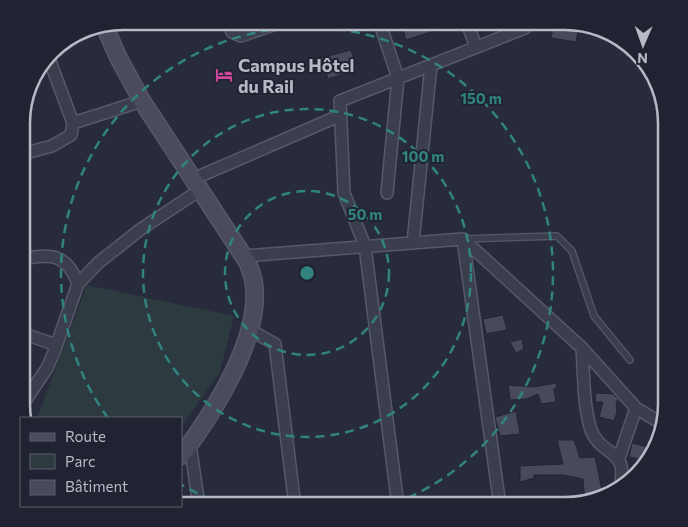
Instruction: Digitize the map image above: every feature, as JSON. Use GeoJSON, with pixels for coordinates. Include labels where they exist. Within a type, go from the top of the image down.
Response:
{"type":"FeatureCollection","features":[{"type":"Feature","properties":{"kind":"street"},"geometry":{"type":"LineString","coordinates":[[231,30],[241,36],[258,30]]}},
{"type":"Feature","properties":{"kind":"street"},"geometry":{"type":"LineString","coordinates":[[382,30],[398,78],[387,193]]}},
{"type":"Feature","properties":{"kind":"street"},"geometry":{"type":"LineString","coordinates":[[470,30],[476,47]]}},
{"type":"Feature","properties":{"kind":"street"},"geometry":{"type":"LineString","coordinates":[[397,497],[365,246],[344,193],[340,101],[520,30]]}},
{"type":"Feature","properties":{"kind":"street"},"geometry":{"type":"LineString","coordinates":[[107,32],[118,57],[142,100],[248,263],[254,285],[254,312],[250,330],[238,363],[216,404],[186,450],[197,497]]}},
{"type":"Feature","properties":{"kind":"street"},"geometry":{"type":"LineString","coordinates":[[30,152],[52,146],[71,135],[73,123],[51,64]]}},
{"type":"Feature","properties":{"kind":"street"},"geometry":{"type":"LineString","coordinates":[[413,243],[431,65]]}},
{"type":"Feature","properties":{"kind":"street"},"geometry":{"type":"LineString","coordinates":[[73,123],[142,100]]}},
{"type":"Feature","properties":{"kind":"street"},"geometry":{"type":"LineString","coordinates":[[30,395],[47,368],[78,284],[98,263],[197,185],[341,116]]}},
{"type":"Feature","properties":{"kind":"street"},"geometry":{"type":"LineString","coordinates":[[462,239],[499,497]]}},
{"type":"Feature","properties":{"kind":"street"},"geometry":{"type":"LineString","coordinates":[[243,256],[462,239],[582,348],[636,408],[656,420]]}},
{"type":"Feature","properties":{"kind":"street"},"geometry":{"type":"LineString","coordinates":[[30,258],[52,256],[65,262],[73,271],[78,284]]}},
{"type":"Feature","properties":{"kind":"street"},"geometry":{"type":"LineString","coordinates":[[250,330],[275,344],[294,497]]}},
{"type":"Feature","properties":{"kind":"street"},"geometry":{"type":"LineString","coordinates":[[30,336],[56,345]]}},
{"type":"Feature","properties":{"kind":"street"},"geometry":{"type":"LineString","coordinates":[[582,348],[586,403],[591,430],[598,442],[619,458],[623,470],[622,477]]}},
{"type":"Feature","properties":{"kind":"street"},"geometry":{"type":"LineString","coordinates":[[619,458],[636,408]]}},
{"type":"Feature","properties":{"kind":"lane"},"geometry":{"type":"LineString","coordinates":[[462,239],[557,236],[572,251],[594,316],[630,360]]}},
{"type":"Feature","properties":{"kind":"green space"},"geometry":{"type":"Polygon","coordinates":[[[87,285],[234,316],[220,372],[182,426],[182,417],[37,417],[87,285]]]}},
{"type":"Feature","properties":{"kind":"building"},"geometry":{"type":"Polygon","coordinates":[[[403,30],[437,30],[406,40],[403,30]]]}},
{"type":"Feature","properties":{"kind":"building"},"geometry":{"type":"Polygon","coordinates":[[[552,30],[578,31],[576,42],[551,38],[552,30]]]}},
{"type":"Feature","properties":{"kind":"building"},"geometry":{"type":"Polygon","coordinates":[[[351,50],[357,69],[328,79],[321,58],[351,50]]]}},
{"type":"Feature","properties":{"kind":"building"},"geometry":{"type":"Polygon","coordinates":[[[503,315],[507,330],[486,334],[483,319],[503,315]]]}},
{"type":"Feature","properties":{"kind":"building"},"geometry":{"type":"Polygon","coordinates":[[[522,339],[524,349],[516,353],[510,342],[522,339]]]}},
{"type":"Feature","properties":{"kind":"building"},"geometry":{"type":"Polygon","coordinates":[[[556,383],[557,388],[554,389],[556,402],[541,404],[538,394],[526,399],[510,400],[508,385],[533,387],[556,383]]]}},
{"type":"Feature","properties":{"kind":"building"},"geometry":{"type":"Polygon","coordinates":[[[596,393],[613,394],[620,401],[616,401],[617,412],[614,421],[599,417],[603,402],[595,402],[596,393]]]}},
{"type":"Feature","properties":{"kind":"building"},"geometry":{"type":"Polygon","coordinates":[[[516,411],[520,434],[500,436],[495,417],[516,411]]]}},
{"type":"Feature","properties":{"kind":"building"},"geometry":{"type":"Polygon","coordinates":[[[557,440],[574,440],[580,458],[595,457],[602,489],[584,495],[583,479],[563,475],[534,475],[534,478],[520,482],[520,466],[563,464],[557,440]]]}},
{"type":"Feature","properties":{"kind":"building"},"geometry":{"type":"Polygon","coordinates":[[[632,443],[647,447],[639,459],[629,457],[632,443]]]}},
{"type":"Feature","properties":{"kind":"place","name":"Campus Hôtel du Rail"},"geometry":{"type":"Point","coordinates":[224,75]}}]}
